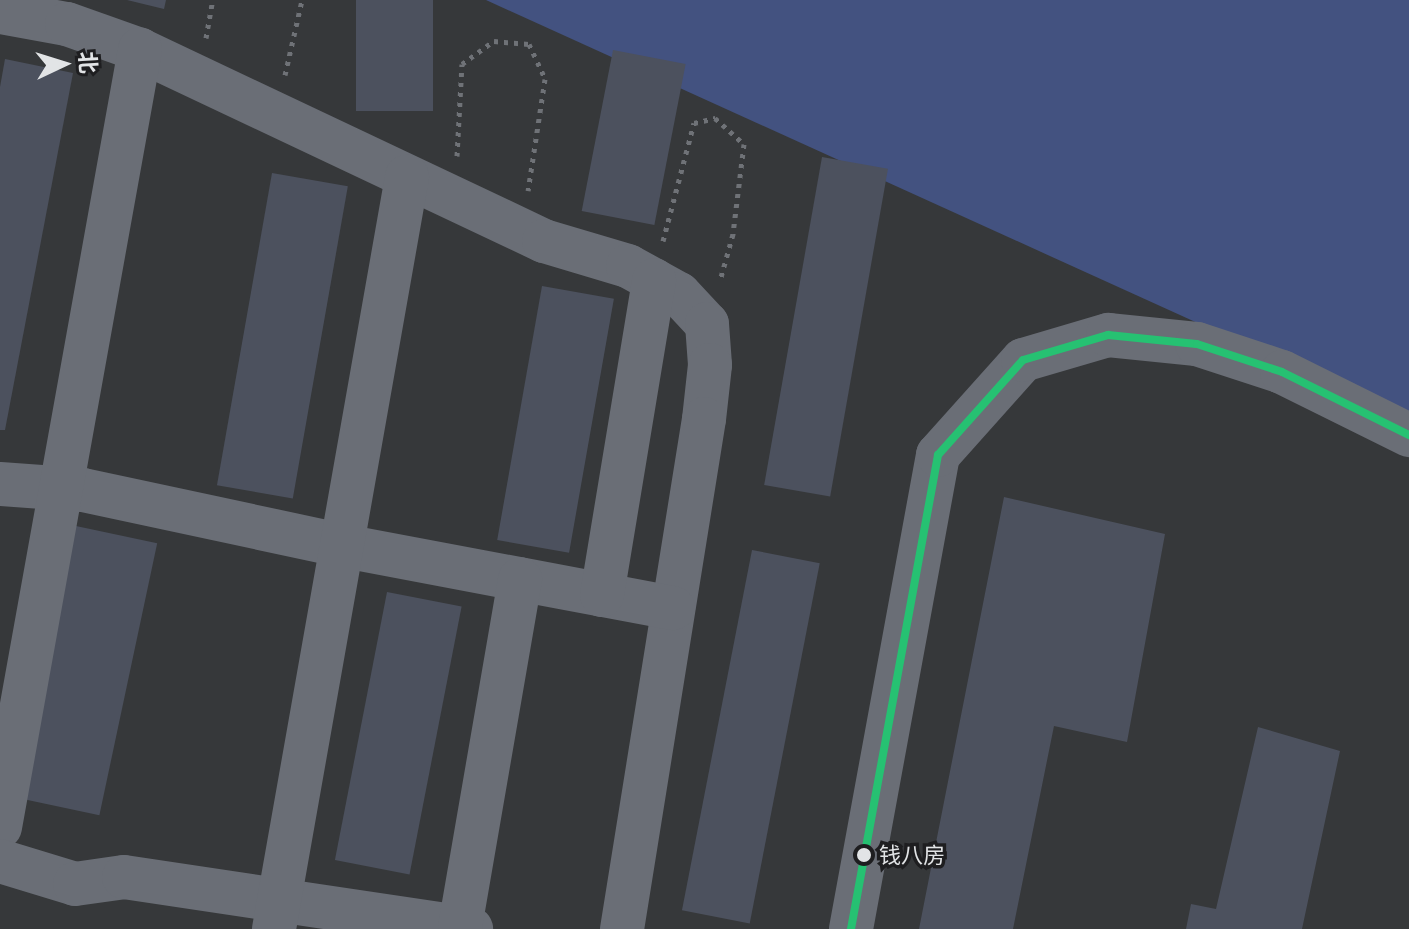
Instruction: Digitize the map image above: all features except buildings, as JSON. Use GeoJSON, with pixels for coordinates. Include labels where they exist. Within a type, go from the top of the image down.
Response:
{"type":"FeatureCollection","features":[{"type":"Feature","properties":{"kind":"street"},"geometry":{"type":"LineString","coordinates":[[0,12],[67,24],[140,50],[521,231],[628,266],[679,294],[707,324],[710,365],[704,419],[622,929]]}},
{"type":"Feature","properties":{"kind":"street"},"geometry":{"type":"LineString","coordinates":[[0,827],[140,50]]}},
{"type":"Feature","properties":{"kind":"street"},"geometry":{"type":"LineString","coordinates":[[278,914],[407,177]]}},
{"type":"Feature","properties":{"kind":"street"},"geometry":{"type":"LineString","coordinates":[[602,595],[654,280]]}},
{"type":"Feature","properties":{"kind":"street"},"geometry":{"type":"LineString","coordinates":[[851,929],[938,455],[1023,360],[1108,335],[1197,344],[1282,372],[1409,435]]}},
{"type":"Feature","properties":{"kind":"street"},"geometry":{"type":"LineString","coordinates":[[0,484],[83,490],[344,546],[673,608]]}},
{"type":"Feature","properties":{"kind":"street"},"geometry":{"type":"LineString","coordinates":[[0,861],[75,884],[124,877],[278,914],[466,928],[520,579]]}},
{"type":"Feature","properties":{"kind":"path"},"geometry":{"type":"LineString","coordinates":[[276,115],[302,0]]}},
{"type":"Feature","properties":{"kind":"path"},"geometry":{"type":"LineString","coordinates":[[455,200],[462,64],[494,41],[529,44],[545,79],[521,231]]}},
{"type":"Feature","properties":{"kind":"path"},"geometry":{"type":"LineString","coordinates":[[654,280],[694,123],[715,118],[744,144],[733,234],[707,324]]}},
{"type":"Feature","properties":{"kind":"shaded area"},"geometry":{"type":"Polygon","coordinates":[[[486,0],[1409,0],[1409,419],[486,0]]]}},
{"type":"Feature","properties":{"kind":"transit line"},"geometry":{"type":"LineString","coordinates":[[851,929],[938,455],[1023,360],[1108,335],[1197,344],[1282,372],[1409,435]]}},
{"type":"Feature","properties":{"kind":"place","name":"钱八房"},"geometry":{"type":"Point","coordinates":[864,855]}}]}
